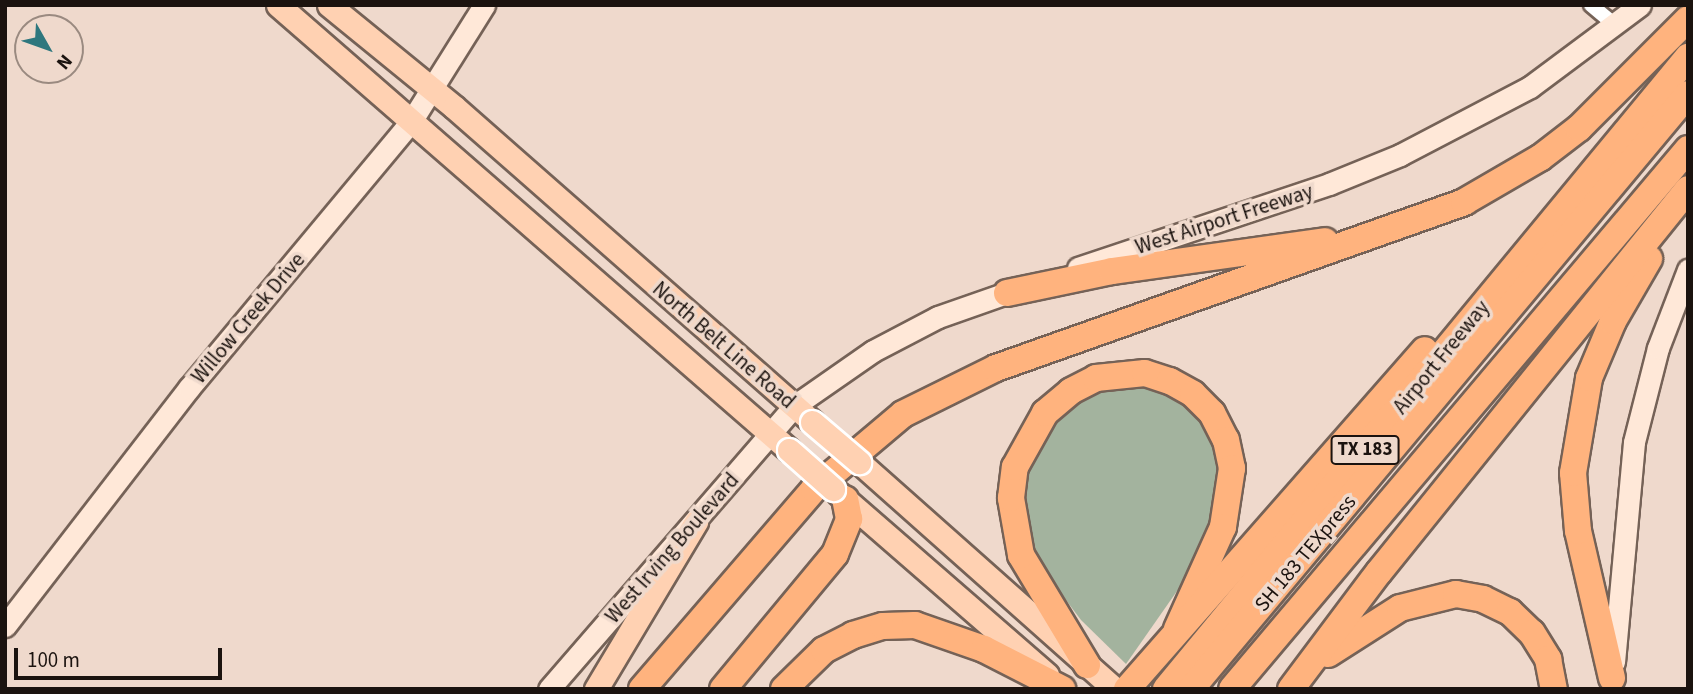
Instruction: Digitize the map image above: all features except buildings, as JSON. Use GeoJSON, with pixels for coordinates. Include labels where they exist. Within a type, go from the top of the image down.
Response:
{"type":"FeatureCollection","features":[{"type":"Feature","properties":{"kind":"highway"},"geometry":{"type":"LineString","coordinates":[[642,689],[814,489],[903,414],[996,368],[1412,223],[1464,202],[1540,158],[1617,92],[1688,19]]}},
{"type":"Feature","properties":{"kind":"highway","name":"Airport Freeway"},"geometry":{"type":"LineString","coordinates":[[1166,689],[1197,683],[1545,230],[1688,57]]}},
{"type":"Feature","properties":{"kind":"highway","name":"SH 183 TEXpress"},"geometry":{"type":"LineString","coordinates":[[1197,683],[1688,94]]}},
{"type":"Feature","properties":{"kind":"highway","name":"SH 183 TEXpress"},"geometry":{"type":"LineString","coordinates":[[1197,683],[1688,114]]}},
{"type":"Feature","properties":{"kind":"highway","name":"TX 183"},"geometry":{"type":"LineString","coordinates":[[1232,689],[1688,149]]}},
{"type":"Feature","properties":{"kind":"highway"},"geometry":{"type":"LineString","coordinates":[[1295,685],[1379,572],[1688,189]]}},
{"type":"Feature","properties":{"kind":"highway"},"geometry":{"type":"LineString","coordinates":[[1612,684],[1577,521],[1573,473],[1577,431],[1589,378],[1613,321],[1688,202]]}},
{"type":"Feature","properties":{"kind":"highway"},"geometry":{"type":"LineString","coordinates":[[1007,293],[1112,271],[1325,241],[1412,223]]}},
{"type":"Feature","properties":{"kind":"highway"},"geometry":{"type":"LineString","coordinates":[[1127,689],[1177,629],[1482,287],[1545,230]]}},
{"type":"Feature","properties":{"kind":"highway"},"geometry":{"type":"LineString","coordinates":[[1087,665],[1021,555],[1011,498],[1015,467],[1045,413],[1071,391],[1096,378],[1145,373],[1170,380],[1193,394],[1212,413],[1226,440],[1232,468],[1223,527],[1177,629]]}},
{"type":"Feature","properties":{"kind":"highway"},"geometry":{"type":"LineString","coordinates":[[723,689],[835,554],[847,527],[839,494]]}},
{"type":"Feature","properties":{"kind":"highway"},"geometry":{"type":"LineString","coordinates":[[1295,685],[1338,646],[1400,608],[1456,594],[1483,599],[1510,612],[1532,633],[1548,659],[1554,689]]}},
{"type":"Feature","properties":{"kind":"highway"},"geometry":{"type":"LineString","coordinates":[[1245,689],[1288,623]]}},
{"type":"Feature","properties":{"kind":"highway"},"geometry":{"type":"LineString","coordinates":[[784,689],[824,650],[853,635],[883,626],[915,625],[984,649],[1063,689]]}},
{"type":"Feature","properties":{"kind":"main road","name":"North Belt Line Road"},"geometry":{"type":"LineString","coordinates":[[278,5],[1063,689]]}},
{"type":"Feature","properties":{"kind":"main road","name":"North Belt Line Road"},"geometry":{"type":"LineString","coordinates":[[329,5],[434,91],[1115,689]]}},
{"type":"Feature","properties":{"kind":"main road","name":"Willow Creek Drive"},"geometry":{"type":"LineString","coordinates":[[5,626],[182,397],[412,120],[434,91],[484,5]]}},
{"type":"Feature","properties":{"kind":"main road","name":"West Airport Freeway"},"geometry":{"type":"LineString","coordinates":[[794,406],[873,351],[938,317],[1329,184],[1400,155],[1492,110],[1616,26],[1640,5]]}},
{"type":"Feature","properties":{"kind":"main road"},"geometry":{"type":"LineString","coordinates":[[1612,684],[1634,442],[1658,348],[1688,270]]}},
{"type":"Feature","properties":{"kind":"main road","name":"West Irving Boulevard"},"geometry":{"type":"LineString","coordinates":[[549,689],[696,523],[794,406]]}},
{"type":"Feature","properties":{"kind":"main road"},"geometry":{"type":"LineString","coordinates":[[596,689],[696,523]]}},
{"type":"Feature","properties":{"kind":"street"},"geometry":{"type":"LineString","coordinates":[[1591,5],[1616,26]]}},
{"type":"Feature","properties":{"kind":"green space"},"geometry":{"type":"Polygon","coordinates":[[[1143,381],[1201,412],[1221,463],[1219,500],[1198,561],[1126,664],[1081,620],[1044,571],[1028,534],[1022,486],[1031,450],[1047,425],[1092,390],[1143,381]]]}}]}
